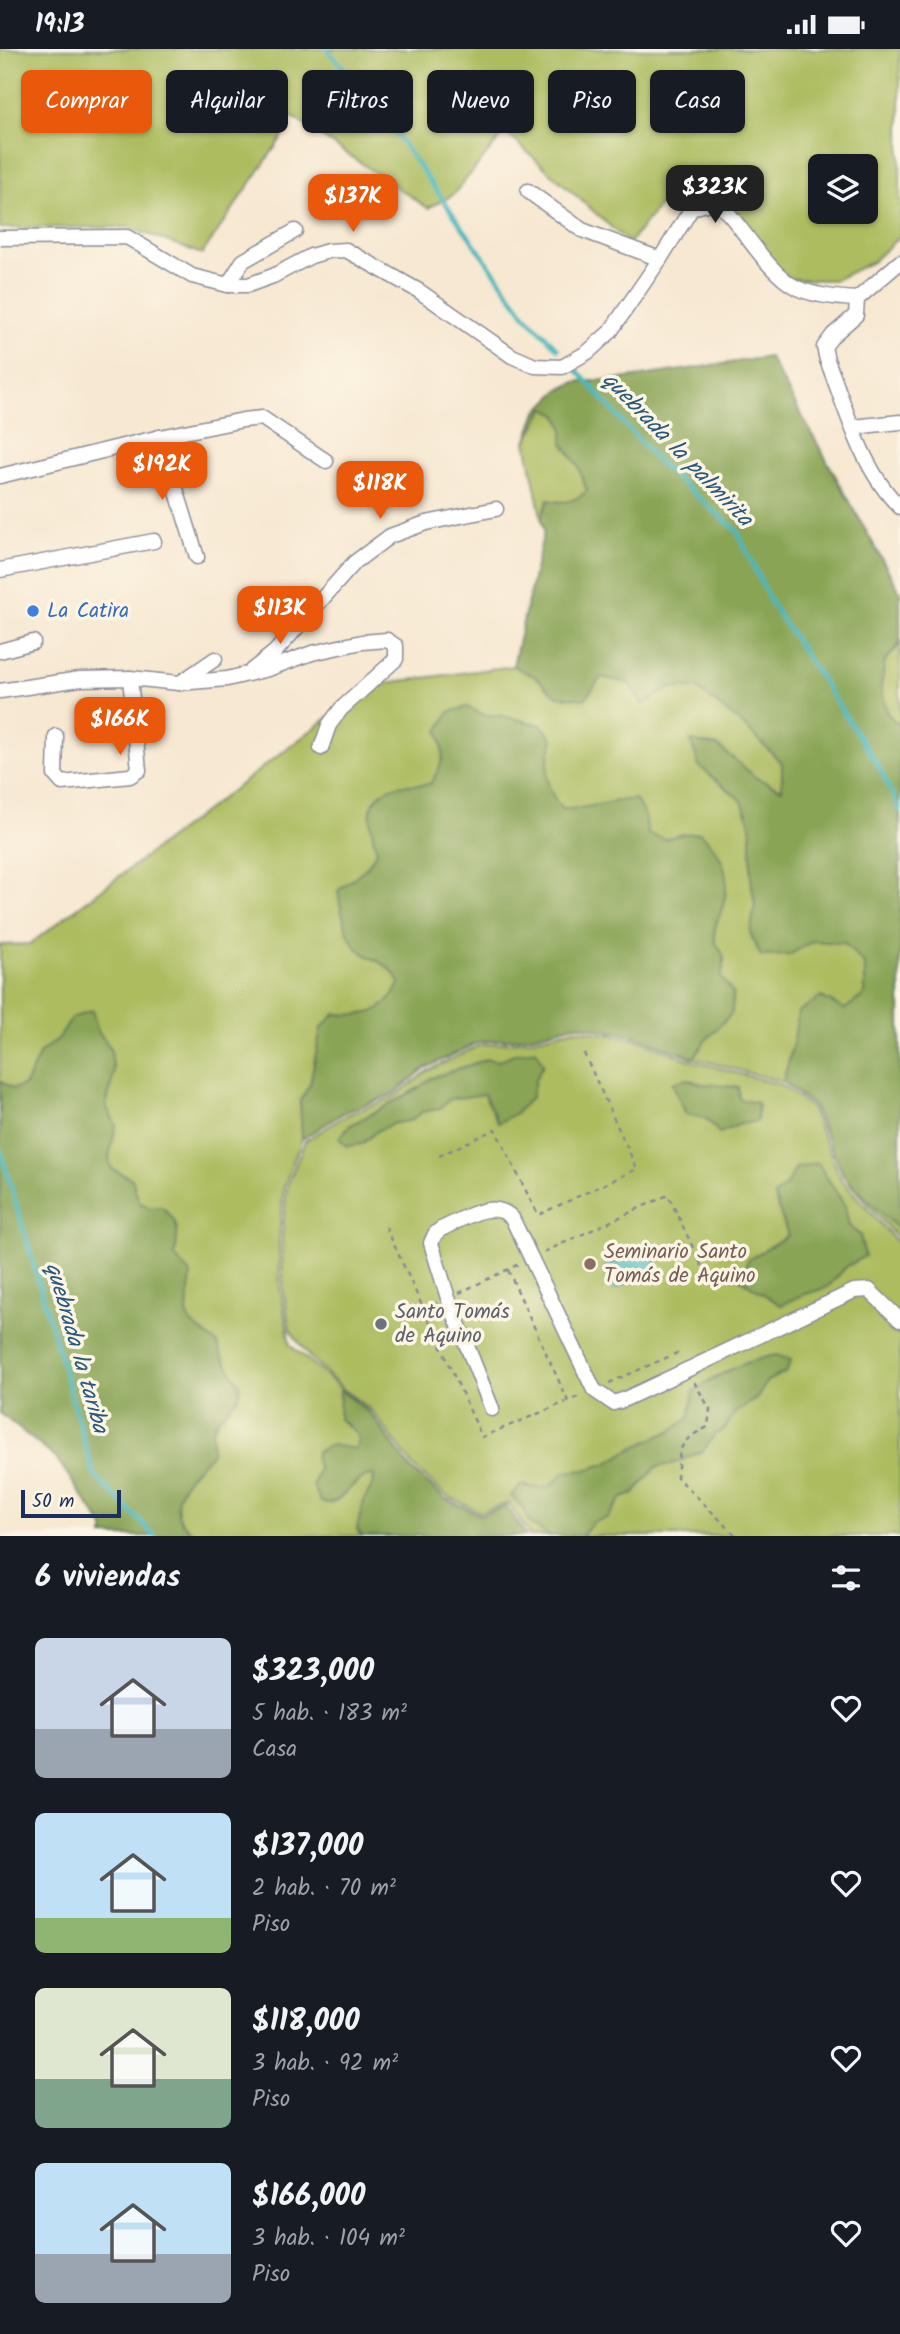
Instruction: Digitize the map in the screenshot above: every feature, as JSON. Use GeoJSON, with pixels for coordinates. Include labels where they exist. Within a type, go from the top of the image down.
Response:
{"type":"FeatureCollection","features":[{"type":"Feature","properties":{"kind":"street"},"geometry":{"type":"LineString","coordinates":[[528,191],[582,230],[660,259]]}},
{"type":"Feature","properties":{"kind":"street"},"geometry":{"type":"LineString","coordinates":[[0,238],[127,237],[192,276],[228,285],[248,285],[273,276],[311,256],[346,250],[419,291],[512,356],[535,366],[562,367],[588,352],[610,332],[692,208],[712,202],[721,206],[773,269],[796,287],[828,297],[857,299],[900,262]]}},
{"type":"Feature","properties":{"kind":"street"},"geometry":{"type":"LineString","coordinates":[[228,285],[243,261],[295,231]]}},
{"type":"Feature","properties":{"kind":"street"},"geometry":{"type":"LineString","coordinates":[[857,299],[856,314],[824,347],[871,471],[887,495],[900,507]]}},
{"type":"Feature","properties":{"kind":"street"},"geometry":{"type":"LineString","coordinates":[[0,477],[160,437],[262,418],[327,461]]}},
{"type":"Feature","properties":{"kind":"street"},"geometry":{"type":"LineString","coordinates":[[853,427],[900,422]]}},
{"type":"Feature","properties":{"kind":"street"},"geometry":{"type":"LineString","coordinates":[[160,437],[197,557]]}},
{"type":"Feature","properties":{"kind":"street"},"geometry":{"type":"LineString","coordinates":[[248,674],[275,652],[355,562],[390,536],[426,523],[496,509]]}},
{"type":"Feature","properties":{"kind":"street"},"geometry":{"type":"LineString","coordinates":[[0,570],[154,541]]}},
{"type":"Feature","properties":{"kind":"street"},"geometry":{"type":"LineString","coordinates":[[0,691],[80,679],[130,678],[179,683],[227,679],[312,653],[362,642],[387,640],[396,646],[396,659],[341,709],[329,725],[321,748]]}},
{"type":"Feature","properties":{"kind":"street"},"geometry":{"type":"LineString","coordinates":[[0,651],[33,642]]}},
{"type":"Feature","properties":{"kind":"street"},"geometry":{"type":"LineString","coordinates":[[179,683],[215,659]]}},
{"type":"Feature","properties":{"kind":"street"},"geometry":{"type":"LineString","coordinates":[[56,736],[55,775],[62,783],[130,776],[139,770],[130,678]]}},
{"type":"Feature","properties":{"kind":"street"},"geometry":{"type":"LineString","coordinates":[[492,1409],[431,1250],[432,1239],[441,1229],[489,1208],[501,1209],[512,1217],[594,1390],[613,1403],[853,1290],[869,1290],[900,1320]]}},
{"type":"Feature","properties":{"kind":"path"},"geometry":{"type":"LineString","coordinates":[[439,1156],[495,1129],[538,1215],[637,1169],[582,1049]]}},
{"type":"Feature","properties":{"kind":"path"},"geometry":{"type":"LineString","coordinates":[[424,1309],[668,1195],[707,1277]]}},
{"type":"Feature","properties":{"kind":"green space"},"geometry":{"type":"Polygon","coordinates":[[[0,49],[900,49],[900,236],[872,262],[835,280],[784,279],[715,202],[669,194],[629,243],[506,133],[534,133],[534,70],[427,70],[427,133],[504,133],[453,195],[428,208],[316,133],[413,133],[413,70],[302,70],[302,123],[288,114],[288,70],[166,70],[166,133],[285,133],[202,254],[128,227],[0,228],[0,49]]]}},
{"type":"Feature","properties":{"kind":"green space"},"geometry":{"type":"Polygon","coordinates":[[[769,357],[900,592],[900,1241],[844,1177],[813,1106],[783,1082],[694,1058],[635,1036],[575,1025],[528,1037],[479,1042],[425,1068],[393,1094],[345,1112],[302,1139],[284,1186],[279,1239],[280,1286],[290,1345],[371,1414],[410,1468],[444,1498],[480,1515],[507,1506],[526,1536],[103,1536],[105,1529],[57,1459],[0,1413],[0,945],[30,944],[371,685],[513,666],[544,532],[526,442],[537,412],[559,390],[576,382],[622,379],[769,357]]]}},
{"type":"Feature","properties":{"kind":"green space"},"geometry":{"type":"Polygon","coordinates":[[[769,357],[900,592],[900,644],[885,661],[881,687],[887,713],[900,726],[900,1231],[844,1177],[813,1106],[783,1082],[798,1012],[821,997],[845,1009],[865,994],[865,965],[844,943],[813,941],[789,955],[761,956],[750,933],[755,906],[751,879],[751,825],[742,801],[699,766],[691,741],[718,746],[758,779],[782,789],[782,763],[742,724],[696,688],[669,688],[643,705],[628,683],[601,677],[585,699],[557,696],[536,677],[513,666],[544,532],[541,517],[548,500],[569,501],[587,491],[578,466],[563,443],[563,428],[558,416],[545,408],[526,442],[537,412],[559,390],[576,382],[622,379],[769,357]]]}},
{"type":"Feature","properties":{"kind":"green space"},"geometry":{"type":"Polygon","coordinates":[[[467,707],[484,715],[503,716],[541,725],[553,739],[548,759],[548,784],[562,809],[635,799],[645,815],[648,834],[665,839],[700,833],[708,840],[719,856],[725,872],[726,891],[714,935],[724,957],[721,977],[733,993],[732,1013],[705,1041],[694,1058],[635,1036],[575,1025],[528,1037],[479,1042],[425,1068],[393,1094],[345,1112],[302,1139],[300,1101],[310,1084],[321,1028],[335,1014],[366,1014],[374,1011],[387,1002],[400,983],[385,965],[363,953],[353,943],[344,921],[338,891],[367,867],[377,851],[370,815],[376,800],[395,786],[430,784],[442,759],[438,731],[449,712],[467,707]]]}},
{"type":"Feature","properties":{"kind":"green space"},"geometry":{"type":"Polygon","coordinates":[[[92,1010],[98,1032],[111,1051],[114,1073],[106,1106],[116,1125],[109,1157],[111,1168],[132,1179],[139,1202],[150,1208],[162,1207],[173,1219],[177,1230],[175,1257],[191,1274],[187,1312],[190,1322],[218,1344],[222,1356],[240,1385],[238,1397],[217,1420],[212,1430],[212,1454],[193,1473],[179,1494],[179,1516],[198,1536],[103,1536],[105,1529],[57,1459],[0,1413],[0,1081],[14,1089],[25,1085],[40,1053],[59,1038],[72,1018],[92,1010]]]}},
{"type":"Feature","properties":{"kind":"green space","name":"Seminario Santo Tomás de Aquino"},"geometry":{"type":"Polygon","coordinates":[[[575,1029],[635,1039],[693,1061],[781,1085],[811,1108],[841,1179],[900,1246],[900,1536],[530,1536],[509,1503],[480,1512],[445,1495],[413,1466],[373,1412],[342,1388],[308,1355],[290,1330],[283,1286],[282,1239],[287,1186],[305,1141],[347,1115],[394,1097],[427,1071],[480,1045],[529,1040],[575,1029]]]}},
{"type":"Feature","properties":{"kind":"green space"},"geometry":{"type":"Polygon","coordinates":[[[536,1050],[543,1065],[535,1080],[531,1098],[516,1113],[498,1123],[484,1094],[450,1099],[439,1109],[422,1112],[412,1120],[378,1130],[362,1144],[346,1146],[339,1138],[349,1126],[417,1089],[431,1078],[487,1059],[498,1061],[514,1054],[536,1050]]]}},
{"type":"Feature","properties":{"kind":"green space"},"geometry":{"type":"Polygon","coordinates":[[[687,1079],[703,1084],[738,1087],[739,1099],[758,1103],[757,1121],[719,1133],[707,1119],[686,1114],[672,1083],[687,1079]]]}},
{"type":"Feature","properties":{"kind":"green space"},"geometry":{"type":"Polygon","coordinates":[[[818,1163],[845,1206],[849,1226],[860,1235],[865,1256],[846,1267],[828,1287],[781,1305],[740,1279],[748,1260],[788,1235],[774,1196],[786,1185],[796,1168],[818,1163]]]}},
{"type":"Feature","properties":{"kind":"green space"},"geometry":{"type":"Polygon","coordinates":[[[776,1355],[791,1360],[786,1372],[767,1381],[758,1397],[736,1412],[724,1430],[715,1434],[703,1451],[672,1464],[656,1467],[634,1494],[622,1498],[607,1518],[593,1522],[582,1536],[550,1536],[530,1524],[522,1507],[511,1496],[521,1485],[546,1487],[564,1472],[585,1470],[608,1463],[672,1430],[689,1418],[694,1391],[733,1369],[776,1355]]]}},
{"type":"Feature","properties":{"kind":"green space"},"geometry":{"type":"Polygon","coordinates":[[[340,1390],[371,1414],[410,1468],[444,1498],[480,1515],[507,1506],[526,1536],[361,1536],[357,1529],[374,1475],[359,1480],[341,1497],[329,1503],[321,1502],[313,1486],[319,1468],[315,1461],[316,1452],[331,1445],[356,1449],[358,1443],[354,1431],[339,1419],[340,1390]]]}},
{"type":"Feature","properties":{"kind":"water"},"geometry":{"type":"Polygon","coordinates":[[[648,1246],[659,1268],[614,1290],[603,1268],[648,1246]]]}},
{"type":"Feature","properties":{"kind":"waterway","name":"quebrada la palmirita"},"geometry":{"type":"LineString","coordinates":[[326,49],[364,89],[525,315],[558,349]]}},
{"type":"Feature","properties":{"kind":"waterway","name":"quebrada la palmirita"},"geometry":{"type":"LineString","coordinates":[[575,368],[659,463],[737,531],[771,603],[878,765],[900,810]]}},
{"type":"Feature","properties":{"kind":"waterway","name":"quebrada la tariba"},"geometry":{"type":"LineString","coordinates":[[0,1148],[94,1475],[155,1536]]}},
{"type":"Feature","properties":{"kind":"place","name":"La Catira"},"geometry":{"type":"Point","coordinates":[33,611]}},
{"type":"Feature","properties":{"kind":"place","name":"Seminario Santo Tomás de Aquino"},"geometry":{"type":"Point","coordinates":[590,1264]}},
{"type":"Feature","properties":{"kind":"place","name":"Santo Tomás de Aquino"},"geometry":{"type":"Point","coordinates":[381,1324]}}]}
